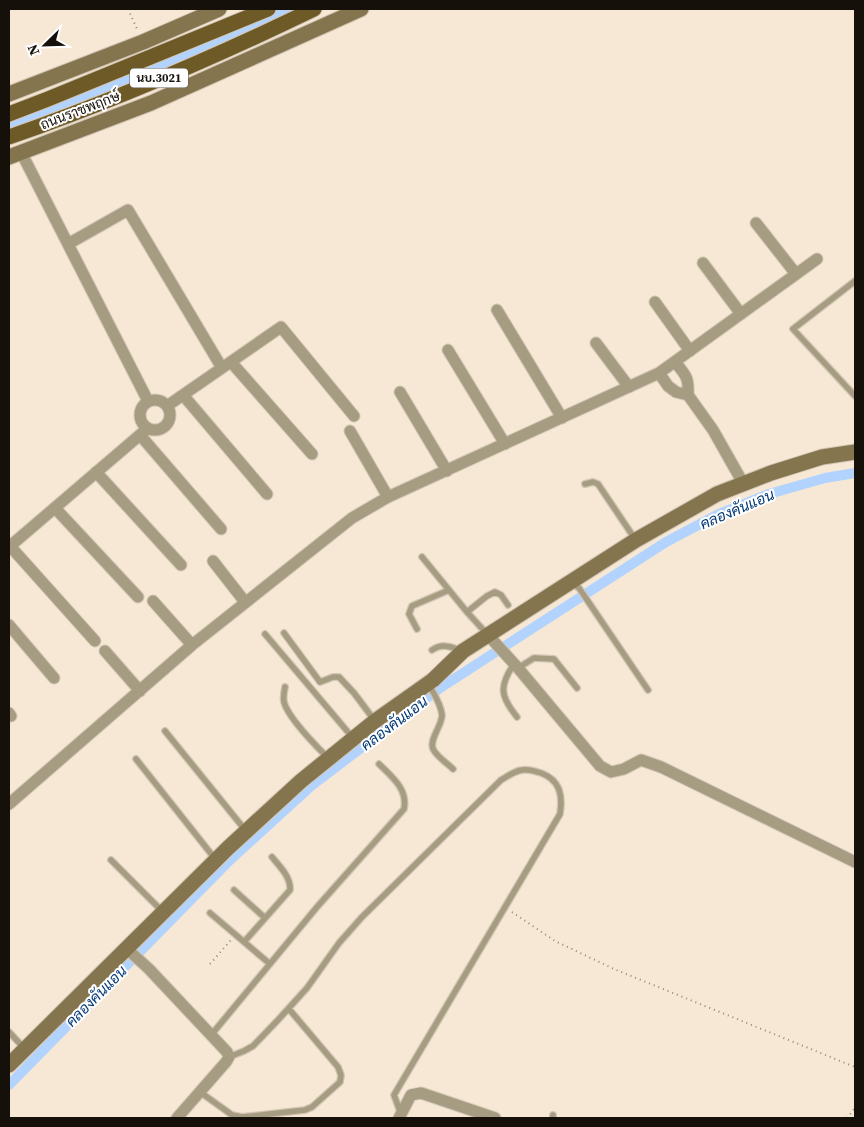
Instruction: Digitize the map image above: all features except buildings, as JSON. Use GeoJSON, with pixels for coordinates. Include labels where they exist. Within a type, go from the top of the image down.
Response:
{"type":"FeatureCollection","features":[{"type":"Feature","properties":{"kind":"main road","name":"ถนนราชพฤกษ์"},"geometry":{"type":"LineString","coordinates":[[9,114],[268,9]]}},
{"type":"Feature","properties":{"kind":"main road","name":"ถนนราชพฤกษ์"},"geometry":{"type":"LineString","coordinates":[[9,137],[59,120],[208,59],[310,11]]}},
{"type":"Feature","properties":{"kind":"street"},"geometry":{"type":"LineString","coordinates":[[9,94],[143,42],[220,9]]}},
{"type":"Feature","properties":{"kind":"street"},"geometry":{"type":"LineString","coordinates":[[148,401],[68,244],[15,154],[150,103],[361,9]]}},
{"type":"Feature","properties":{"kind":"street"},"geometry":{"type":"LineString","coordinates":[[68,244],[128,210],[226,365],[312,454]]}},
{"type":"Feature","properties":{"kind":"street"},"geometry":{"type":"LineString","coordinates":[[756,223],[796,274]]}},
{"type":"Feature","properties":{"kind":"street"},"geometry":{"type":"LineString","coordinates":[[9,804],[192,645],[352,518],[388,497],[659,373],[817,259]]}},
{"type":"Feature","properties":{"kind":"street"},"geometry":{"type":"LineString","coordinates":[[703,262],[741,314]]}},
{"type":"Feature","properties":{"kind":"street"},"geometry":{"type":"LineString","coordinates":[[654,302],[690,351]]}},
{"type":"Feature","properties":{"kind":"street"},"geometry":{"type":"LineString","coordinates":[[496,310],[562,418]]}},
{"type":"Feature","properties":{"kind":"street"},"geometry":{"type":"LineString","coordinates":[[167,406],[281,327],[354,416]]}},
{"type":"Feature","properties":{"kind":"street"},"geometry":{"type":"LineString","coordinates":[[596,343],[628,387]]}},
{"type":"Feature","properties":{"kind":"street"},"geometry":{"type":"LineString","coordinates":[[448,350],[505,444]]}},
{"type":"Feature","properties":{"kind":"street"},"geometry":{"type":"LineString","coordinates":[[675,362],[684,372],[689,382],[688,395],[713,430],[743,483]]}},
{"type":"Feature","properties":{"kind":"street"},"geometry":{"type":"LineString","coordinates":[[659,373],[668,386],[676,392],[688,395]]}},
{"type":"Feature","properties":{"kind":"street"},"geometry":{"type":"LineString","coordinates":[[400,392],[446,471]]}},
{"type":"Feature","properties":{"kind":"street"},"geometry":{"type":"LineString","coordinates":[[183,395],[267,494]]}},
{"type":"Feature","properties":{"kind":"street"},"geometry":{"type":"LineString","coordinates":[[95,641],[10,547],[144,432],[157,430],[166,425],[170,416],[167,406],[159,400],[148,401],[140,412],[144,432],[221,529]]}},
{"type":"Feature","properties":{"kind":"street"},"geometry":{"type":"LineString","coordinates":[[350,431],[388,497]]}},
{"type":"Feature","properties":{"kind":"street"},"geometry":{"type":"LineString","coordinates":[[9,1066],[129,951],[163,912],[246,831],[328,758],[374,721],[430,687],[463,651],[575,585],[636,540],[717,494],[743,483],[822,457],[855,452]]}},
{"type":"Feature","properties":{"kind":"street"},"geometry":{"type":"LineString","coordinates":[[96,472],[181,565]]}},
{"type":"Feature","properties":{"kind":"street"},"geometry":{"type":"LineString","coordinates":[[55,508],[138,597]]}},
{"type":"Feature","properties":{"kind":"street"},"geometry":{"type":"LineString","coordinates":[[213,561],[245,602]]}},
{"type":"Feature","properties":{"kind":"street"},"geometry":{"type":"LineString","coordinates":[[153,601],[192,645]]}},
{"type":"Feature","properties":{"kind":"street"},"geometry":{"type":"LineString","coordinates":[[9,626],[54,678]]}},
{"type":"Feature","properties":{"kind":"street"},"geometry":{"type":"LineString","coordinates":[[488,635],[600,766],[611,772],[624,769],[640,760],[654,765],[855,862]]}},
{"type":"Feature","properties":{"kind":"street"},"geometry":{"type":"LineString","coordinates":[[105,651],[140,691]]}},
{"type":"Feature","properties":{"kind":"street"},"geometry":{"type":"LineString","coordinates":[[129,951],[150,969],[212,1034],[229,1057],[177,1118]]}},
{"type":"Feature","properties":{"kind":"street"},"geometry":{"type":"LineString","coordinates":[[400,1116],[411,1095],[421,1093],[495,1118]]}},
{"type":"Feature","properties":{"kind":"lane"},"geometry":{"type":"LineString","coordinates":[[855,281],[793,329],[855,396]]}},
{"type":"Feature","properties":{"kind":"lane"},"geometry":{"type":"LineString","coordinates":[[585,484],[593,482],[598,484],[636,540]]}},
{"type":"Feature","properties":{"kind":"lane"},"geometry":{"type":"LineString","coordinates":[[422,557],[488,635]]}},
{"type":"Feature","properties":{"kind":"lane"},"geometry":{"type":"LineString","coordinates":[[575,585],[588,601],[648,690]]}},
{"type":"Feature","properties":{"kind":"lane"},"geometry":{"type":"LineString","coordinates":[[417,629],[409,614],[412,606],[449,590]]}},
{"type":"Feature","properties":{"kind":"lane"},"geometry":{"type":"LineString","coordinates":[[467,612],[495,592],[502,595],[508,605]]}},
{"type":"Feature","properties":{"kind":"lane"},"geometry":{"type":"LineString","coordinates":[[284,632],[320,682],[333,677],[339,677],[354,693],[374,721]]}},
{"type":"Feature","properties":{"kind":"lane"},"geometry":{"type":"LineString","coordinates":[[266,634],[353,738]]}},
{"type":"Feature","properties":{"kind":"lane"},"geometry":{"type":"LineString","coordinates":[[432,650],[446,645],[463,651]]}},
{"type":"Feature","properties":{"kind":"lane"},"geometry":{"type":"LineString","coordinates":[[517,717],[505,703],[502,688],[506,676],[514,664],[534,658],[554,659],[577,688]]}},
{"type":"Feature","properties":{"kind":"lane"},"geometry":{"type":"LineString","coordinates":[[285,687],[286,708],[300,727],[328,758]]}},
{"type":"Feature","properties":{"kind":"lane"},"geometry":{"type":"LineString","coordinates":[[430,687],[440,705],[442,714],[441,724],[432,744],[434,750],[454,769]]}},
{"type":"Feature","properties":{"kind":"lane"},"geometry":{"type":"LineString","coordinates":[[165,731],[246,831]]}},
{"type":"Feature","properties":{"kind":"lane"},"geometry":{"type":"LineString","coordinates":[[136,759],[216,860]]}},
{"type":"Feature","properties":{"kind":"lane"},"geometry":{"type":"LineString","coordinates":[[212,1034],[317,907],[404,809],[406,802],[403,791],[396,780],[379,764]]}},
{"type":"Feature","properties":{"kind":"lane"},"geometry":{"type":"LineString","coordinates":[[229,1057],[253,1046],[307,988],[339,943],[362,917],[501,780],[513,772],[523,769],[547,775],[556,782],[561,793],[560,814],[394,1095],[400,1116]]}},
{"type":"Feature","properties":{"kind":"lane"},"geometry":{"type":"LineString","coordinates":[[244,942],[290,890],[287,875],[272,857]]}},
{"type":"Feature","properties":{"kind":"lane"},"geometry":{"type":"LineString","coordinates":[[112,860],[163,912]]}},
{"type":"Feature","properties":{"kind":"lane"},"geometry":{"type":"LineString","coordinates":[[234,890],[265,918]]}},
{"type":"Feature","properties":{"kind":"lane"},"geometry":{"type":"LineString","coordinates":[[210,913],[270,964]]}},
{"type":"Feature","properties":{"kind":"lane"},"geometry":{"type":"LineString","coordinates":[[200,1092],[232,1115],[242,1117],[305,1110],[312,1107],[340,1082],[341,1075],[338,1067],[289,1009]]}},
{"type":"Feature","properties":{"kind":"lane"},"geometry":{"type":"LineString","coordinates":[[9,1032],[25,1050]]}},
{"type":"Feature","properties":{"kind":"path"},"geometry":{"type":"LineString","coordinates":[[128,9],[143,42]]}},
{"type":"Feature","properties":{"kind":"path"},"geometry":{"type":"LineString","coordinates":[[505,908],[556,941],[614,969],[855,1067]]}},
{"type":"Feature","properties":{"kind":"path"},"geometry":{"type":"LineString","coordinates":[[210,964],[236,935]]}},
{"type":"Feature","properties":{"kind":"path"},"geometry":{"type":"LineString","coordinates":[[848,1118],[855,1108]]}},
{"type":"Feature","properties":{"kind":"waterway"},"geometry":{"type":"LineString","coordinates":[[9,124],[62,106],[248,29],[289,9]]}},
{"type":"Feature","properties":{"kind":"waterway","name":"คลองคันแอน"},"geometry":{"type":"LineString","coordinates":[[9,1085],[229,861],[311,786],[440,688],[666,542],[719,514],[769,494],[825,478],[855,473]]}}]}
